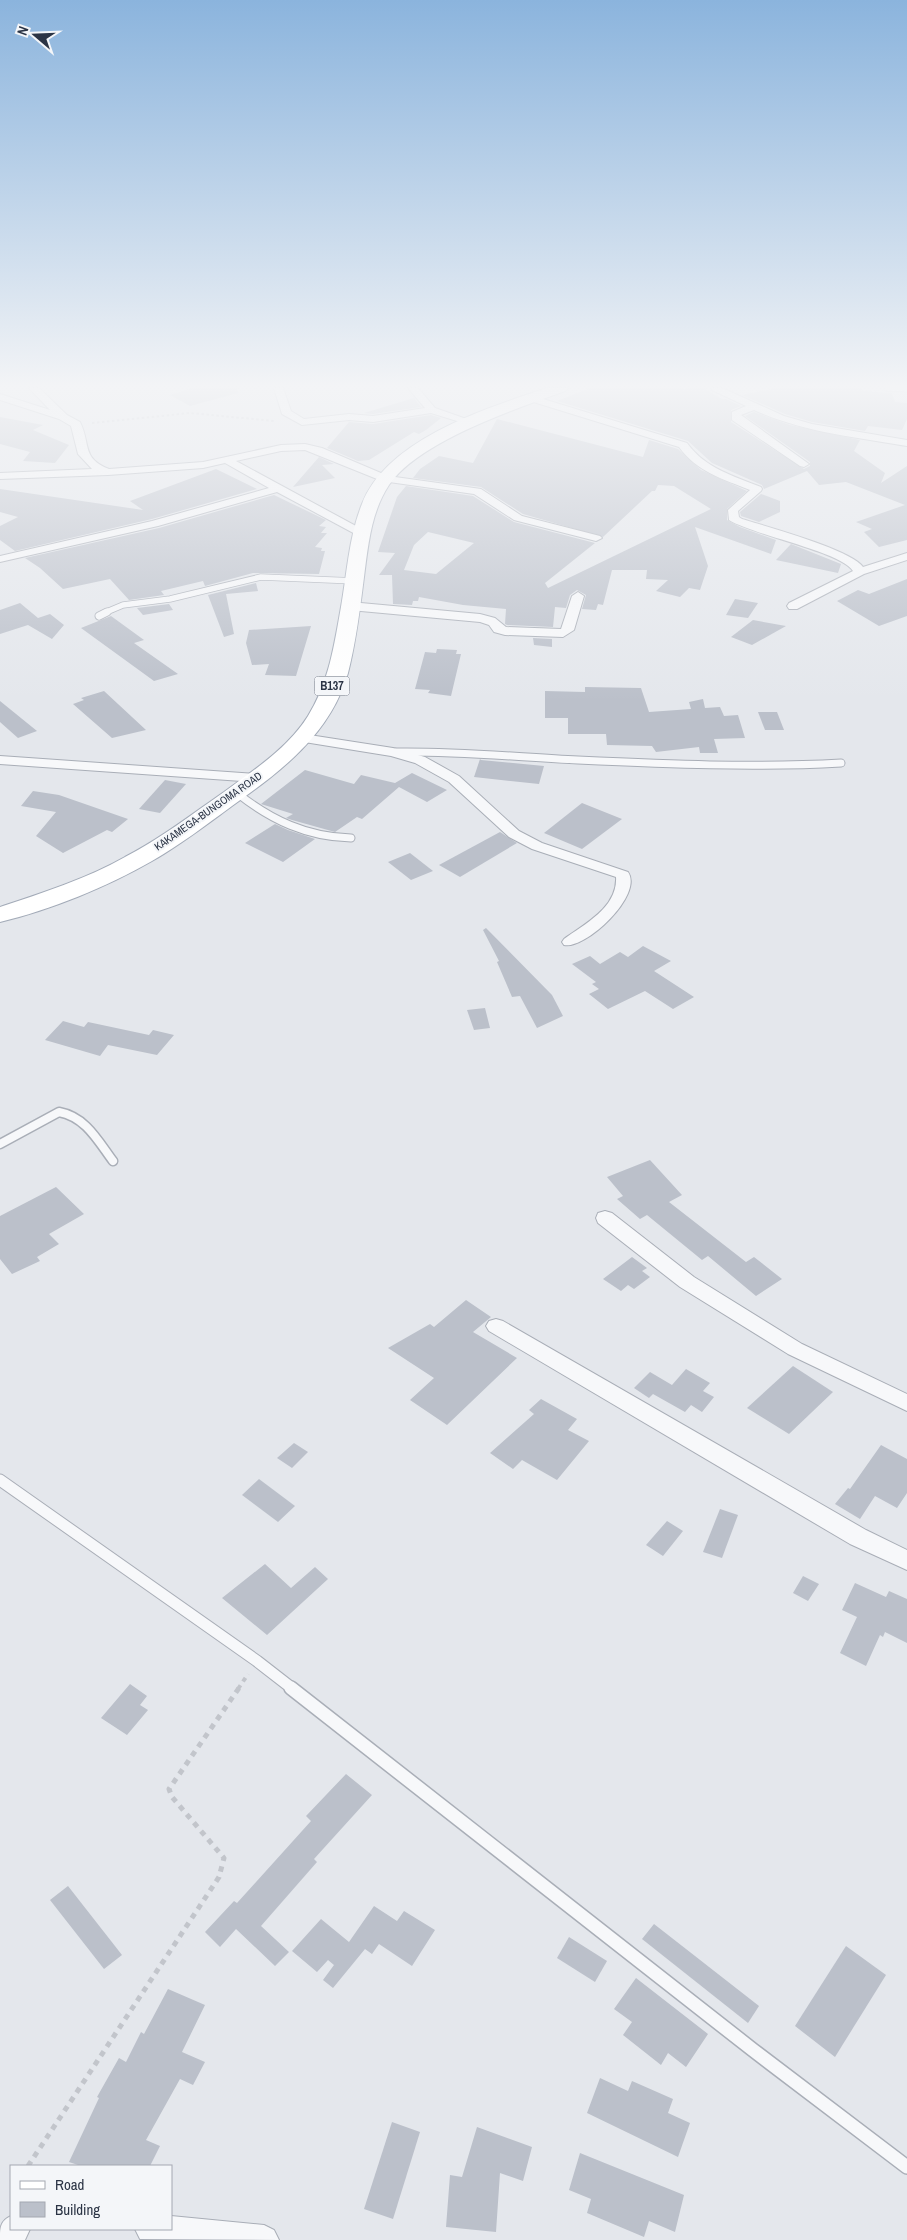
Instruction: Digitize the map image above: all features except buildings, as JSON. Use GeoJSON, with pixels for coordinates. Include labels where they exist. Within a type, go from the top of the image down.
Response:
{"type":"FeatureCollection","features":[{"type":"Feature","properties":{"kind":"main road","name":"KAKAMEGA-BUNGOMA ROAD"},"geometry":{"type":"LineString","coordinates":[[0,915],[72,889],[132,863],[237,793],[303,738],[317,718],[339,669],[363,534],[372,500],[377,493]]}},
{"type":"Feature","properties":{"kind":"street"},"geometry":{"type":"LineString","coordinates":[[0,558],[154,524],[264,493]]}},
{"type":"Feature","properties":{"kind":"street"},"geometry":{"type":"LineString","coordinates":[[288,493],[363,534]]}},
{"type":"Feature","properties":{"kind":"street"},"geometry":{"type":"LineString","coordinates":[[479,493],[518,518],[596,538]]}},
{"type":"Feature","properties":{"kind":"street"},"geometry":{"type":"LineString","coordinates":[[753,493],[733,510],[733,518],[738,522],[836,555],[855,564],[860,572]]}},
{"type":"Feature","properties":{"kind":"street"},"geometry":{"type":"LineString","coordinates":[[793,606],[860,572],[907,556]]}},
{"type":"Feature","properties":{"kind":"street"},"geometry":{"type":"LineString","coordinates":[[350,606],[480,618],[491,620],[498,629],[505,631],[563,633],[568,630],[578,596]]}},
{"type":"Feature","properties":{"kind":"street"},"geometry":{"type":"LineString","coordinates":[[303,738],[393,752],[420,760],[454,779],[493,816],[522,838],[537,846],[623,875],[625,883],[622,897],[600,919],[570,942]]}},
{"type":"Feature","properties":{"kind":"street"},"geometry":{"type":"LineString","coordinates":[[0,760],[257,778]]}},
{"type":"Feature","properties":{"kind":"street"},"geometry":{"type":"LineString","coordinates":[[605,1218],[687,1282],[795,1349],[907,1403]]}},
{"type":"Feature","properties":{"kind":"street"},"geometry":{"type":"LineString","coordinates":[[496,1326],[858,1537],[907,1561]]}},
{"type":"Feature","properties":{"kind":"street"},"geometry":{"type":"LineString","coordinates":[[6,2240],[15,2230]]}},
{"type":"Feature","properties":{"kind":"street"},"geometry":{"type":"LineString","coordinates":[[160,2230],[264,2240]]}},
{"type":"Feature","properties":{"kind":"lane"},"geometry":{"type":"LineString","coordinates":[[99,616],[123,605],[170,599],[260,577],[355,581]]}},
{"type":"Feature","properties":{"kind":"lane"},"geometry":{"type":"LineString","coordinates":[[393,752],[444,751],[578,760],[791,766],[841,763]]}},
{"type":"Feature","properties":{"kind":"lane"},"geometry":{"type":"LineString","coordinates":[[237,793],[264,814],[312,835],[330,839],[351,838]]}},
{"type":"Feature","properties":{"kind":"lane"},"geometry":{"type":"LineString","coordinates":[[0,1144],[59,1112],[70,1112],[85,1125],[113,1161]]}},
{"type":"Feature","properties":{"kind":"lane"},"geometry":{"type":"LineString","coordinates":[[0,1480],[256,1661],[753,2050],[907,2167]]}},
{"type":"Feature","properties":{"kind":"path"},"geometry":{"type":"LineString","coordinates":[[29,2165],[219,1877],[224,1858],[172,1797],[169,1789],[256,1661]]}}]}
